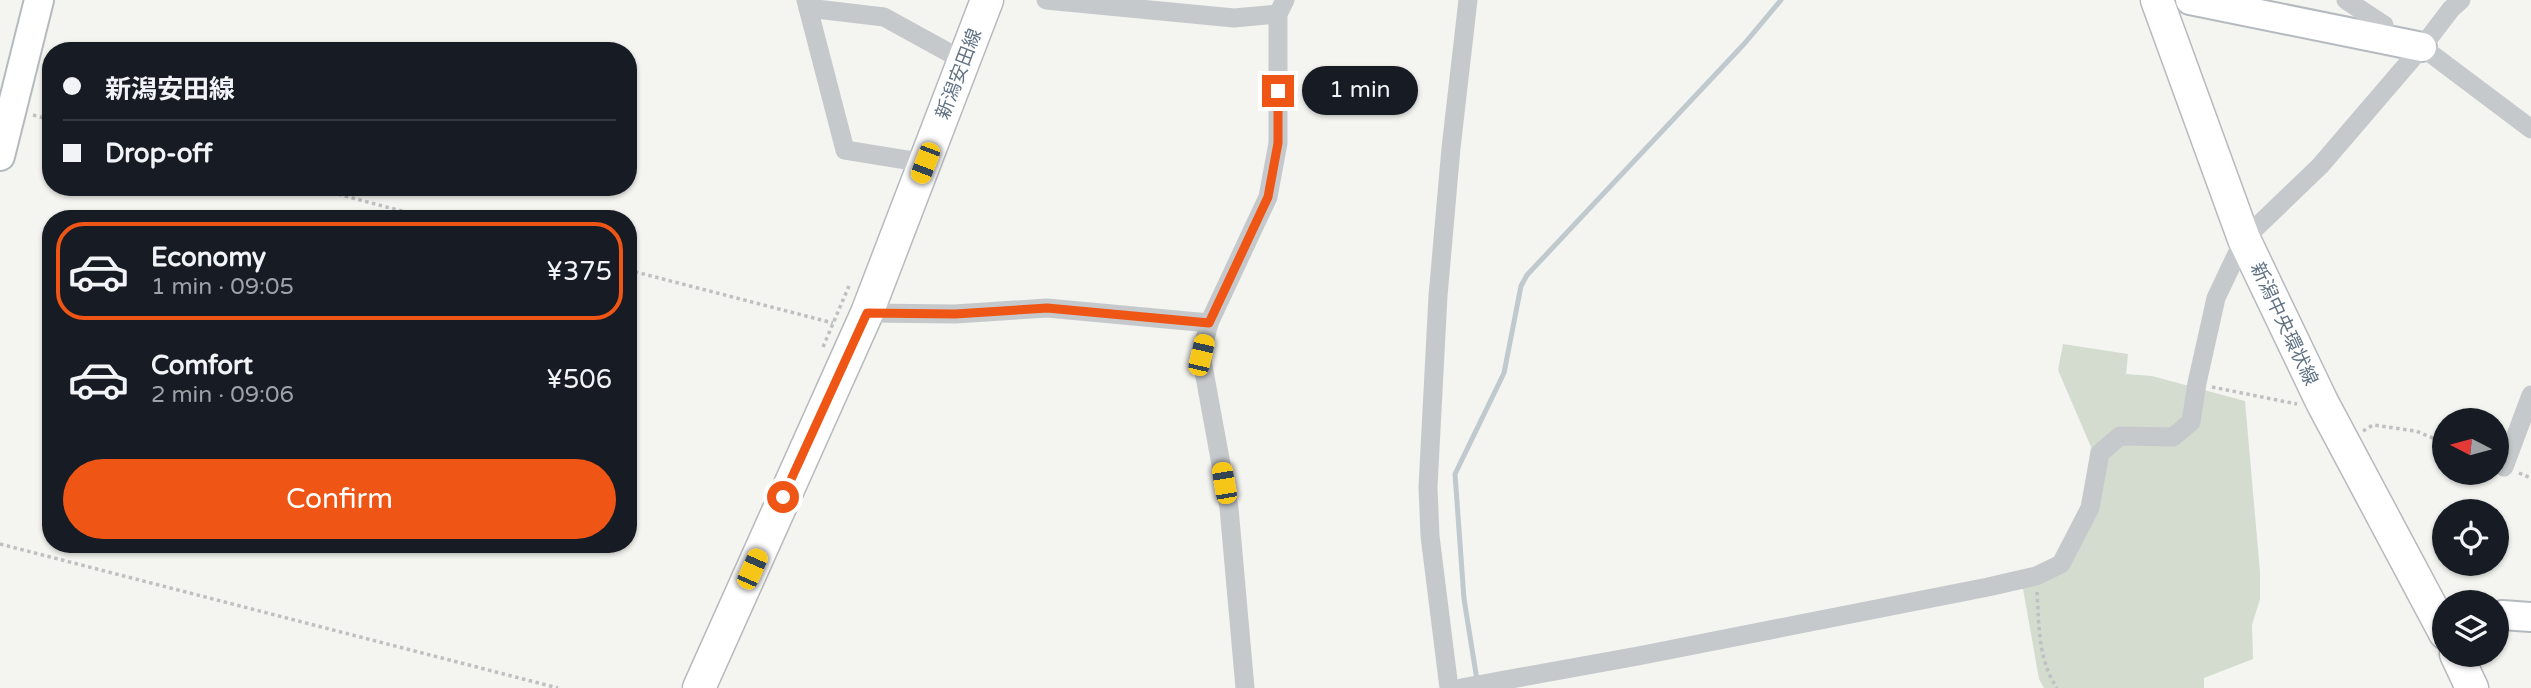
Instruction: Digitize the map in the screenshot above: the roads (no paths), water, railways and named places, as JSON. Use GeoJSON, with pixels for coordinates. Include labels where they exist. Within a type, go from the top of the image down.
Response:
{"type":"FeatureCollection","features":[{"type":"Feature","properties":{"kind":"main road","name":"新潟安田線"},"geometry":{"type":"LineString","coordinates":[[699,688],[867,313],[987,0]]}},
{"type":"Feature","properties":{"kind":"main road","name":"新潟中央環状線"},"geometry":{"type":"LineString","coordinates":[[2157,0],[2244,239],[2342,442],[2432,609]]}},
{"type":"Feature","properties":{"kind":"main road"},"geometry":{"type":"LineString","coordinates":[[2462,667],[2472,688]]}},
{"type":"Feature","properties":{"kind":"street"},"geometry":{"type":"LineString","coordinates":[[0,156],[39,0]]}},
{"type":"Feature","properties":{"kind":"street"},"geometry":{"type":"LineString","coordinates":[[1046,0],[1234,18],[1282,7],[1278,143],[1268,197],[1209,323],[1201,355],[1229,508],[1245,688]]}},
{"type":"Feature","properties":{"kind":"street"},"geometry":{"type":"LineString","coordinates":[[1449,688],[1430,536],[1429,486],[1438,296],[1468,0]]}},
{"type":"Feature","properties":{"kind":"street"},"geometry":{"type":"LineString","coordinates":[[2190,0],[2422,47],[2531,129]]}},
{"type":"Feature","properties":{"kind":"street"},"geometry":{"type":"LineString","coordinates":[[2346,0],[2384,25],[2386,40]]}},
{"type":"Feature","properties":{"kind":"street"},"geometry":{"type":"LineString","coordinates":[[1461,688],[1638,656],[2036,576],[2061,564],[2090,508],[2100,453],[2120,436],[2173,437],[2191,422],[2216,298],[2244,239],[2320,166],[2460,0]]}},
{"type":"Feature","properties":{"kind":"street"},"geometry":{"type":"LineString","coordinates":[[925,163],[845,150],[807,4],[884,18],[964,61]]}},
{"type":"Feature","properties":{"kind":"street"},"geometry":{"type":"LineString","coordinates":[[867,313],[955,314],[1047,308],[1209,323]]}},
{"type":"Feature","properties":{"kind":"street"},"geometry":{"type":"LineString","coordinates":[[2510,451],[2531,395]]}},
{"type":"Feature","properties":{"kind":"street"},"geometry":{"type":"LineString","coordinates":[[2509,615],[2531,617]]}},
{"type":"Feature","properties":{"kind":"waterway"},"geometry":{"type":"LineString","coordinates":[[1477,680],[1464,599],[1455,474],[1504,373],[1521,286],[1527,275],[1745,43],[1781,0]]}}]}
